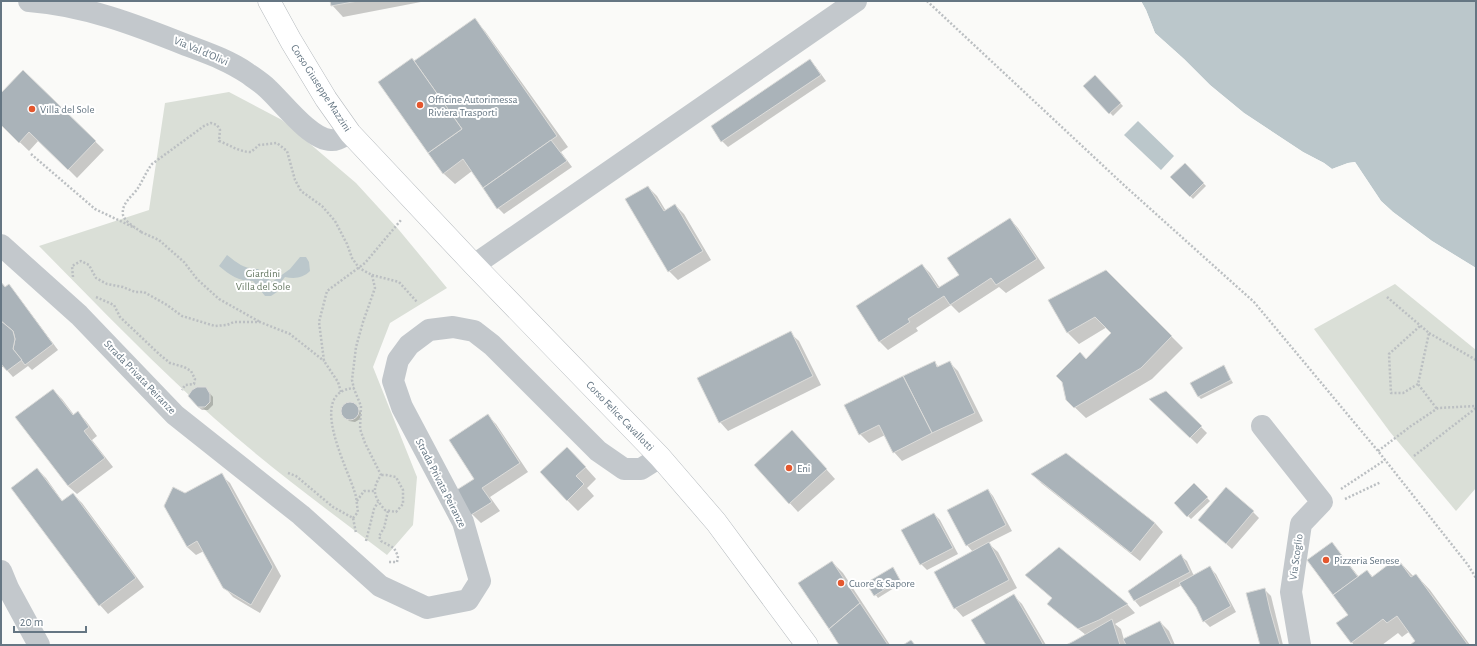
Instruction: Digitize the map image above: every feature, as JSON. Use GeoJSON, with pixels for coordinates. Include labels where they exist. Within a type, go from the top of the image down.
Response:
{"type":"FeatureCollection","features":[{"type":"Feature","properties":{"kind":"main road","name":"Corso Giuseppe Mazzini"},"geometry":{"type":"LineString","coordinates":[[270,1],[291,41],[322,92],[350,133],[416,203]]}},
{"type":"Feature","properties":{"kind":"main road","name":"Corso Felice Cavallotti"},"geometry":{"type":"LineString","coordinates":[[416,203],[660,457],[716,522],[807,645]]}},
{"type":"Feature","properties":{"kind":"street","name":"Via Val d'Olivi"},"geometry":{"type":"LineString","coordinates":[[29,1],[46,2],[91,11],[146,29],[225,60],[246,72],[268,89],[307,129],[322,138],[332,141],[350,133]]}},
{"type":"Feature","properties":{"kind":"street"},"geometry":{"type":"LineString","coordinates":[[474,265],[856,1]]}},
{"type":"Feature","properties":{"kind":"street","name":"Strada Privata Peiranze"},"geometry":{"type":"LineString","coordinates":[[1,245],[79,315],[175,415],[301,515],[352,553],[380,586],[427,608],[468,600],[480,581],[463,522],[402,407],[393,381],[398,360],[409,345],[429,330],[453,327],[474,331],[492,345],[598,451],[624,469],[641,470],[660,457]]}},
{"type":"Feature","properties":{"kind":"street"},"geometry":{"type":"LineString","coordinates":[[1262,426],[1322,502]]}},
{"type":"Feature","properties":{"kind":"street","name":"Via Scoglio"},"geometry":{"type":"LineString","coordinates":[[1300,645],[1291,592],[1301,524],[1322,502]]}},
{"type":"Feature","properties":{"kind":"street"},"geometry":{"type":"LineString","coordinates":[[1,571],[8,588],[39,645]]}},
{"type":"Feature","properties":{"kind":"path"},"geometry":{"type":"LineString","coordinates":[[927,1],[1126,187],[1254,302],[1378,451],[1468,565],[1476,578]]}},
{"type":"Feature","properties":{"kind":"path"},"geometry":{"type":"LineString","coordinates":[[141,232],[127,221],[123,215],[123,208],[128,199],[137,190],[146,171],[163,155],[190,135],[204,126],[211,124],[217,125],[220,130],[219,141],[231,145],[242,152],[251,152],[259,144],[277,143],[287,152],[295,180],[301,191],[322,206],[335,221],[347,244],[352,258],[359,268],[372,275],[399,282],[417,302]]}},
{"type":"Feature","properties":{"kind":"path"},"geometry":{"type":"LineString","coordinates":[[31,154],[95,209],[159,240],[184,262],[197,279],[219,298],[260,322],[290,334],[324,361],[338,382],[341,392]]}},
{"type":"Feature","properties":{"kind":"path"},"geometry":{"type":"LineString","coordinates":[[324,361],[319,322],[327,291],[365,263],[416,203]]}},
{"type":"Feature","properties":{"kind":"path"},"geometry":{"type":"LineString","coordinates":[[76,281],[73,277],[72,266],[81,261],[88,265],[96,278],[108,284],[123,287],[135,292],[144,292],[167,305],[182,316],[215,326],[227,325],[234,322],[260,322]]}},
{"type":"Feature","properties":{"kind":"path"},"geometry":{"type":"LineString","coordinates":[[372,275],[375,288],[356,347],[352,376],[354,388],[361,406],[360,429],[364,443],[381,475]]}},
{"type":"Feature","properties":{"kind":"path"},"geometry":{"type":"LineString","coordinates":[[91,294],[114,305],[120,316],[158,354],[170,363],[184,367],[191,371],[195,379],[194,384],[185,385],[181,393]]}},
{"type":"Feature","properties":{"kind":"path"},"geometry":{"type":"LineString","coordinates":[[1387,297],[1428,333],[1476,360]]}},
{"type":"Feature","properties":{"kind":"path"},"geometry":{"type":"LineString","coordinates":[[1420,326],[1389,354],[1391,393],[1403,393],[1418,384],[1428,333]]}},
{"type":"Feature","properties":{"kind":"path"},"geometry":{"type":"LineString","coordinates":[[1418,384],[1437,408]]}},
{"type":"Feature","properties":{"kind":"path"},"geometry":{"type":"LineString","coordinates":[[353,518],[358,512],[356,497],[338,450],[332,426],[331,412],[332,402],[341,392],[354,388]]}},
{"type":"Feature","properties":{"kind":"path"},"geometry":{"type":"LineString","coordinates":[[1378,451],[1437,408],[1476,407]]}},
{"type":"Feature","properties":{"kind":"path"},"geometry":{"type":"LineString","coordinates":[[1414,456],[1476,407]]}},
{"type":"Feature","properties":{"kind":"path"},"geometry":{"type":"LineString","coordinates":[[1322,502],[1385,460]]}},
{"type":"Feature","properties":{"kind":"path"},"geometry":{"type":"LineString","coordinates":[[284,472],[296,476],[333,507],[353,518],[356,527],[352,553]]}},
{"type":"Feature","properties":{"kind":"path"},"geometry":{"type":"LineString","coordinates":[[381,475],[396,477],[403,490],[403,504],[396,512],[385,510],[376,499],[375,484],[381,475]]}},
{"type":"Feature","properties":{"kind":"path"},"geometry":{"type":"LineString","coordinates":[[1322,502],[1347,498],[1381,482]]}},
{"type":"Feature","properties":{"kind":"path"},"geometry":{"type":"LineString","coordinates":[[356,501],[364,491],[375,491]]}},
{"type":"Feature","properties":{"kind":"path"},"geometry":{"type":"LineString","coordinates":[[352,553],[365,544],[374,509],[378,502]]}},
{"type":"Feature","properties":{"kind":"path"},"geometry":{"type":"LineString","coordinates":[[385,563],[397,562],[398,556],[394,548],[381,541],[379,536],[384,528],[388,511]]}},
{"type":"Feature","properties":{"kind":"green space","name":"Giardini Villa del Sole"},"geometry":{"type":"Polygon","coordinates":[[[229,92],[282,120],[356,183],[399,230],[447,288],[390,323],[373,367],[417,477],[413,525],[387,555],[278,471],[214,418],[147,355],[39,246],[149,210],[165,103],[229,92]]]}},
{"type":"Feature","properties":{"kind":"green space"},"geometry":{"type":"Polygon","coordinates":[[[1395,284],[1476,350],[1476,488],[1456,511],[1390,432],[1314,329],[1395,284]]]}},
{"type":"Feature","properties":{"kind":"shaded area"},"geometry":{"type":"Polygon","coordinates":[[[1141,1],[1476,1],[1476,268],[1432,241],[1393,212],[1381,201],[1355,162],[1332,169],[1303,152],[1244,113],[1210,85],[1155,33],[1141,1]]]}},
{"type":"Feature","properties":{"kind":"shaded area"},"geometry":{"type":"Polygon","coordinates":[[[1138,121],[1174,156],[1161,170],[1124,135],[1138,121]]]}},
{"type":"Feature","properties":{"kind":"shaded area"},"geometry":{"type":"Polygon","coordinates":[[[227,255],[244,267],[258,269],[272,282],[290,269],[300,257],[306,257],[309,262],[310,271],[299,277],[285,277],[278,286],[277,292],[271,296],[265,296],[253,281],[234,277],[219,266],[227,255]]]}},
{"type":"Feature","properties":{"kind":"pier"},"geometry":{"type":"Polygon","coordinates":[[[1139,1],[1141,1],[1146,10],[1155,33],[1210,85],[1244,113],[1303,152],[1332,169],[1355,162],[1381,201],[1393,212],[1432,241],[1476,268],[1476,270],[1467,266],[1431,242],[1392,214],[1380,203],[1354,164],[1331,171],[1302,154],[1243,115],[1209,87],[1183,60],[1153,34],[1139,1]]]}},
{"type":"Feature","properties":{"kind":"building"},"geometry":{"type":"Polygon","coordinates":[[[330,1],[358,1],[331,6],[330,1]]]}},
{"type":"Feature","properties":{"kind":"building"},"geometry":{"type":"Polygon","coordinates":[[[475,18],[557,136],[483,188],[463,159],[443,174],[428,153],[462,129],[414,61],[475,18]]]}},
{"type":"Feature","properties":{"kind":"building","name":"Officine Autorimessa Riviera Trasporti"},"geometry":{"type":"Polygon","coordinates":[[[412,58],[462,129],[428,153],[378,82],[412,58]]]}},
{"type":"Feature","properties":{"kind":"building"},"geometry":{"type":"Polygon","coordinates":[[[810,59],[821,75],[721,142],[711,126],[810,59]]]}},
{"type":"Feature","properties":{"kind":"building","name":"Villa del Sole"},"geometry":{"type":"Polygon","coordinates":[[[23,70],[96,141],[68,170],[29,132],[19,143],[1,125],[1,93],[23,70]]]}},
{"type":"Feature","properties":{"kind":"building"},"geometry":{"type":"Polygon","coordinates":[[[1095,75],[1121,103],[1109,114],[1083,86],[1095,75]]]}},
{"type":"Feature","properties":{"kind":"building"},"geometry":{"type":"Polygon","coordinates":[[[551,140],[567,161],[497,209],[483,188],[551,140]]]}},
{"type":"Feature","properties":{"kind":"building"},"geometry":{"type":"Polygon","coordinates":[[[1185,163],[1204,183],[1190,197],[1170,177],[1185,163]]]}},
{"type":"Feature","properties":{"kind":"building"},"geometry":{"type":"Polygon","coordinates":[[[648,186],[664,211],[675,204],[703,251],[668,272],[625,199],[648,186]]]}},
{"type":"Feature","properties":{"kind":"building"},"geometry":{"type":"Polygon","coordinates":[[[1010,218],[1037,259],[996,285],[991,278],[950,305],[944,296],[908,319],[910,322],[879,342],[856,306],[922,264],[938,288],[959,275],[947,258],[1010,218]]]}},
{"type":"Feature","properties":{"kind":"building"},"geometry":{"type":"Polygon","coordinates":[[[1106,270],[1172,336],[1141,368],[1074,408],[1066,400],[1062,382],[1056,376],[1080,352],[1086,359],[1111,333],[1095,317],[1067,333],[1048,300],[1106,270]]]}},
{"type":"Feature","properties":{"kind":"building"},"geometry":{"type":"Polygon","coordinates":[[[1,282],[5,287],[9,284],[53,344],[25,365],[13,349],[15,339],[13,331],[1,321],[1,282]]]}},
{"type":"Feature","properties":{"kind":"building"},"geometry":{"type":"Polygon","coordinates":[[[1,321],[13,331],[15,339],[13,349],[22,360],[7,371],[1,364],[1,321]]]}},
{"type":"Feature","properties":{"kind":"building"},"geometry":{"type":"Polygon","coordinates":[[[791,331],[813,376],[719,423],[697,378],[791,331]]]}},
{"type":"Feature","properties":{"kind":"building"},"geometry":{"type":"Polygon","coordinates":[[[935,361],[937,367],[950,361],[975,413],[932,433],[903,376],[935,361]]]}},
{"type":"Feature","properties":{"kind":"building"},"geometry":{"type":"Polygon","coordinates":[[[1224,365],[1231,380],[1198,397],[1190,383],[1224,365]]]}},
{"type":"Feature","properties":{"kind":"building"},"geometry":{"type":"Polygon","coordinates":[[[903,376],[932,433],[893,453],[879,425],[859,435],[844,405],[903,376]]]}},
{"type":"Feature","properties":{"kind":"building"},"geometry":{"type":"Polygon","coordinates":[[[197,387],[206,387],[210,394],[210,402],[205,407],[198,407],[188,396],[192,390],[197,387]]]}},
{"type":"Feature","properties":{"kind":"building"},"geometry":{"type":"Polygon","coordinates":[[[53,389],[73,415],[78,411],[89,427],[84,431],[105,458],[68,486],[15,417],[53,389]]]}},
{"type":"Feature","properties":{"kind":"building"},"geometry":{"type":"Polygon","coordinates":[[[1166,391],[1202,426],[1190,438],[1149,399],[1166,391]]]}},
{"type":"Feature","properties":{"kind":"building"},"geometry":{"type":"Polygon","coordinates":[[[350,402],[356,405],[359,411],[356,417],[350,420],[344,417],[341,411],[344,405],[350,402]]]}},
{"type":"Feature","properties":{"kind":"building"},"geometry":{"type":"Polygon","coordinates":[[[488,414],[520,463],[482,488],[492,502],[471,515],[455,491],[474,479],[449,440],[488,414]]]}},
{"type":"Feature","properties":{"kind":"building"},"geometry":{"type":"Polygon","coordinates":[[[792,430],[827,469],[789,504],[754,465],[792,430]]]}},
{"type":"Feature","properties":{"kind":"building"},"geometry":{"type":"Polygon","coordinates":[[[567,447],[586,467],[576,476],[584,484],[567,501],[540,472],[567,447]]]}},
{"type":"Feature","properties":{"kind":"building"},"geometry":{"type":"Polygon","coordinates":[[[1066,453],[1155,523],[1131,553],[1031,474],[1066,453]]]}},
{"type":"Feature","properties":{"kind":"building"},"geometry":{"type":"Polygon","coordinates":[[[37,468],[62,501],[73,493],[136,578],[99,606],[11,488],[37,468]]]}},
{"type":"Feature","properties":{"kind":"building"},"geometry":{"type":"Polygon","coordinates":[[[222,473],[273,567],[251,605],[223,588],[197,541],[187,547],[164,506],[173,487],[185,493],[222,473]]]}},
{"type":"Feature","properties":{"kind":"building"},"geometry":{"type":"Polygon","coordinates":[[[1194,483],[1208,497],[1187,517],[1174,503],[1194,483]]]}},
{"type":"Feature","properties":{"kind":"building"},"geometry":{"type":"Polygon","coordinates":[[[1226,487],[1254,511],[1226,544],[1198,520],[1226,487]]]}},
{"type":"Feature","properties":{"kind":"building"},"geometry":{"type":"Polygon","coordinates":[[[988,489],[1006,525],[966,546],[947,510],[988,489]]]}},
{"type":"Feature","properties":{"kind":"building"},"geometry":{"type":"Polygon","coordinates":[[[934,513],[953,548],[920,565],[901,530],[934,513]]]}},
{"type":"Feature","properties":{"kind":"building"},"geometry":{"type":"Polygon","coordinates":[[[989,542],[1009,580],[954,609],[934,572],[989,542]]]}},
{"type":"Feature","properties":{"kind":"building"},"geometry":{"type":"Polygon","coordinates":[[[1332,542],[1358,577],[1333,595],[1307,560],[1332,542]]]}},
{"type":"Feature","properties":{"kind":"building"},"geometry":{"type":"Polygon","coordinates":[[[1059,547],[1128,604],[1099,620],[1078,629],[1047,604],[1052,598],[1025,575],[1059,547]]]}},
{"type":"Feature","properties":{"kind":"building"},"geometry":{"type":"Polygon","coordinates":[[[1181,554],[1190,572],[1134,601],[1128,591],[1181,554]]]}},
{"type":"Feature","properties":{"kind":"building"},"geometry":{"type":"Polygon","coordinates":[[[1397,558],[1411,577],[1416,574],[1468,645],[1410,645],[1415,641],[1397,616],[1387,623],[1383,619],[1351,643],[1336,623],[1348,615],[1333,595],[1367,570],[1372,577],[1397,558]]]}},
{"type":"Feature","properties":{"kind":"building"},"geometry":{"type":"Polygon","coordinates":[[[832,561],[860,603],[829,629],[798,583],[832,561]]]}},
{"type":"Feature","properties":{"kind":"building"},"geometry":{"type":"Polygon","coordinates":[[[1210,566],[1231,606],[1203,622],[1196,607],[1179,583],[1210,566]]]}},
{"type":"Feature","properties":{"kind":"building"},"geometry":{"type":"Polygon","coordinates":[[[893,567],[900,580],[874,596],[866,583],[893,567]]]}},
{"type":"Feature","properties":{"kind":"building"},"geometry":{"type":"Polygon","coordinates":[[[1265,588],[1280,645],[1260,645],[1246,593],[1265,588]]]}},
{"type":"Feature","properties":{"kind":"building"},"geometry":{"type":"Polygon","coordinates":[[[1014,594],[1043,644],[986,645],[971,620],[1014,594]]]}},
{"type":"Feature","properties":{"kind":"building"},"geometry":{"type":"Polygon","coordinates":[[[860,603],[888,645],[839,645],[829,629],[860,603]]]}},
{"type":"Feature","properties":{"kind":"building"},"geometry":{"type":"Polygon","coordinates":[[[1112,619],[1120,645],[1066,645],[1074,641],[1112,619]]]}},
{"type":"Feature","properties":{"kind":"building"},"geometry":{"type":"Polygon","coordinates":[[[1160,621],[1172,645],[1126,645],[1123,639],[1160,621]]]}},
{"type":"Feature","properties":{"kind":"building"},"geometry":{"type":"Polygon","coordinates":[[[911,640],[915,645],[903,645],[911,640]]]}},
{"type":"Feature","properties":{"kind":"place","name":"Officine Autorimessa Riviera Trasporti"},"geometry":{"type":"Point","coordinates":[420,105]}},
{"type":"Feature","properties":{"kind":"place","name":"Villa del Sole"},"geometry":{"type":"Point","coordinates":[32,109]}},
{"type":"Feature","properties":{"kind":"place","name":"Eni"},"geometry":{"type":"Point","coordinates":[789,468]}},
{"type":"Feature","properties":{"kind":"place","name":"Pizzeria Senese"},"geometry":{"type":"Point","coordinates":[1326,560]}},
{"type":"Feature","properties":{"kind":"place","name":"Cuore & Sapore"},"geometry":{"type":"Point","coordinates":[841,583]}}]}
